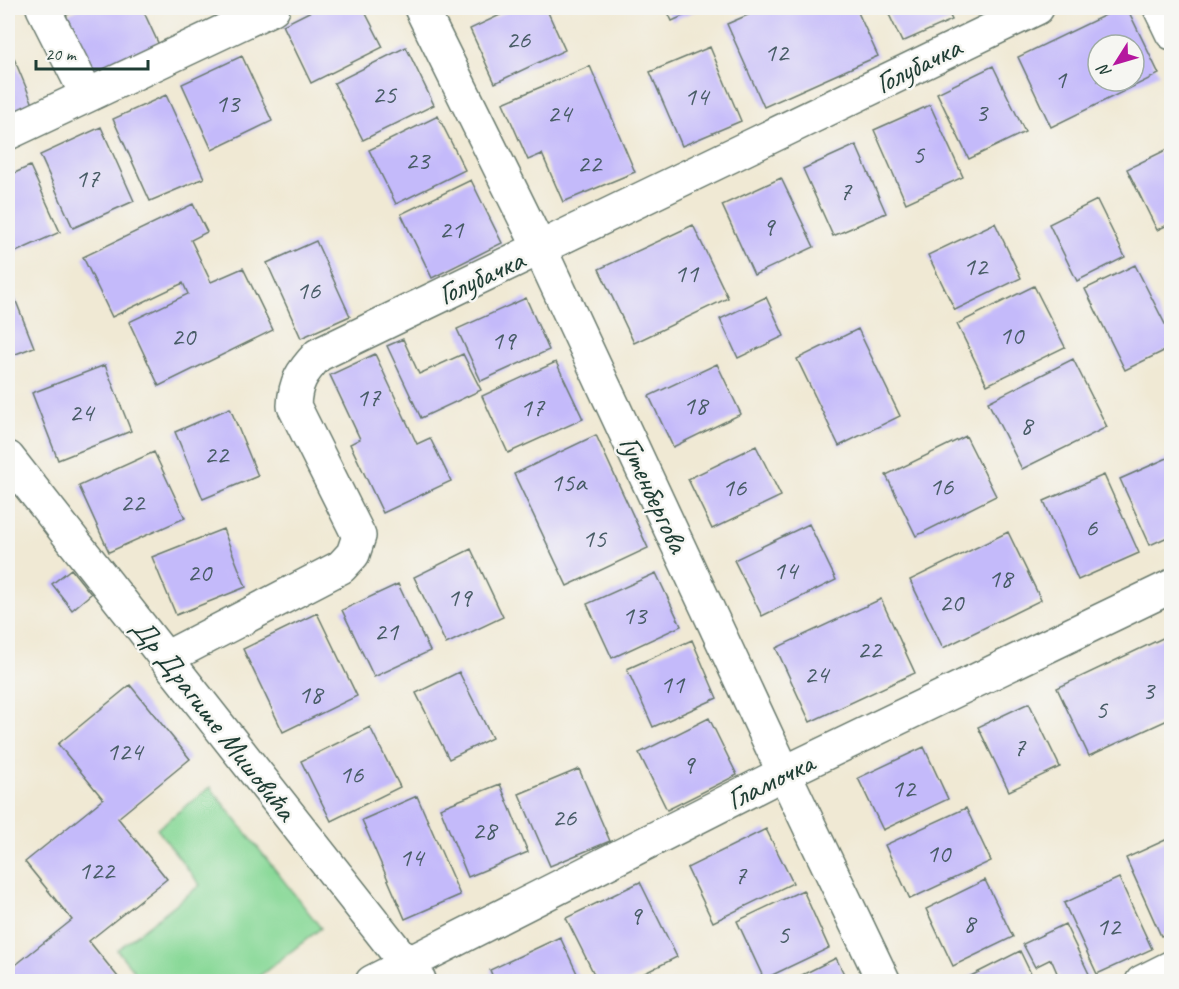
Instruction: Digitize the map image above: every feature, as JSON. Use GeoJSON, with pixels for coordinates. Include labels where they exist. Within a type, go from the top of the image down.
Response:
{"type":"FeatureCollection","features":[{"type":"Feature","properties":{"kind":"street"},"geometry":{"type":"LineString","coordinates":[[43,8],[87,95]]}},
{"type":"Feature","properties":{"kind":"street"},"geometry":{"type":"LineString","coordinates":[[8,133],[273,8]]}},
{"type":"Feature","properties":{"kind":"street","name":"Гутенбергова"},"geometry":{"type":"LineString","coordinates":[[421,8],[540,249],[784,773],[884,981]]}},
{"type":"Feature","properties":{"kind":"street","name":"Голубачка"},"geometry":{"type":"LineString","coordinates":[[166,658],[341,567],[353,554],[359,536],[294,406],[295,390],[303,371],[318,355],[1037,8]]}},
{"type":"Feature","properties":{"kind":"street"},"geometry":{"type":"LineString","coordinates":[[1160,8],[1172,33]]}},
{"type":"Feature","properties":{"kind":"street","name":"Др Драгише Мишовића"},"geometry":{"type":"LineString","coordinates":[[8,458],[413,973]]}},
{"type":"Feature","properties":{"kind":"street","name":"Гламочка"},"geometry":{"type":"LineString","coordinates":[[372,981],[413,973],[784,773],[1172,586]]}},
{"type":"Feature","properties":{"kind":"street"},"geometry":{"type":"LineString","coordinates":[[1142,981],[1172,967]]}},
{"type":"Feature","properties":{"kind":"green space"},"geometry":{"type":"Polygon","coordinates":[[[210,787],[321,928],[253,981],[142,981],[117,950],[200,885],[157,829],[210,787]]]}},
{"type":"Feature","properties":{"kind":"building"},"geometry":{"type":"Polygon","coordinates":[[[82,8],[142,8],[159,45],[93,75],[66,15],[82,8]]]}},
{"type":"Feature","properties":{"kind":"building"},"geometry":{"type":"Polygon","coordinates":[[[317,8],[363,8],[383,47],[311,83],[283,25],[317,8]]]}},
{"type":"Feature","properties":{"kind":"building"},"geometry":{"type":"Polygon","coordinates":[[[515,8],[546,8],[565,50],[495,83],[470,29],[515,8]]]}},
{"type":"Feature","properties":{"kind":"building"},"geometry":{"type":"Polygon","coordinates":[[[666,8],[701,8],[672,21],[666,8]]]}},
{"type":"Feature","properties":{"kind":"building"},"geometry":{"type":"Polygon","coordinates":[[[764,8],[856,8],[878,56],[764,107],[727,24],[764,8]]]}},
{"type":"Feature","properties":{"kind":"building"},"geometry":{"type":"Polygon","coordinates":[[[886,8],[946,8],[952,20],[902,42],[886,8]]]}},
{"type":"Feature","properties":{"kind":"building"},"geometry":{"type":"Polygon","coordinates":[[[1120,8],[1127,8],[1139,33],[1086,33],[1086,93],[1120,93],[1051,127],[1018,57],[1120,8]]]}},
{"type":"Feature","properties":{"kind":"building"},"geometry":{"type":"Polygon","coordinates":[[[8,44],[35,109],[8,120],[8,44]]]}},
{"type":"Feature","properties":{"kind":"building"},"geometry":{"type":"Polygon","coordinates":[[[406,47],[434,105],[363,140],[334,83],[406,47]]]}},
{"type":"Feature","properties":{"kind":"building"},"geometry":{"type":"Polygon","coordinates":[[[710,47],[741,121],[682,146],[650,72],[710,47]]]}},
{"type":"Feature","properties":{"kind":"building"},"geometry":{"type":"Polygon","coordinates":[[[1146,47],[1159,74],[1146,80],[1146,47]]]}},
{"type":"Feature","properties":{"kind":"building"},"geometry":{"type":"Polygon","coordinates":[[[242,56],[272,121],[212,150],[182,84],[242,56]]]}},
{"type":"Feature","properties":{"kind":"building"},"geometry":{"type":"Polygon","coordinates":[[[590,66],[635,172],[563,202],[542,154],[528,160],[503,103],[590,66]]]}},
{"type":"Feature","properties":{"kind":"building"},"geometry":{"type":"Polygon","coordinates":[[[993,66],[1025,132],[969,159],[937,93],[993,66]]]}},
{"type":"Feature","properties":{"kind":"building"},"geometry":{"type":"Polygon","coordinates":[[[166,95],[204,178],[150,201],[113,119],[166,95]]]}},
{"type":"Feature","properties":{"kind":"building"},"geometry":{"type":"Polygon","coordinates":[[[930,105],[963,177],[906,203],[874,130],[930,105]]]}},
{"type":"Feature","properties":{"kind":"building"},"geometry":{"type":"Polygon","coordinates":[[[438,116],[465,170],[396,204],[369,150],[438,116]]]}},
{"type":"Feature","properties":{"kind":"building"},"geometry":{"type":"Polygon","coordinates":[[[101,127],[134,201],[73,228],[40,155],[101,127]]]}},
{"type":"Feature","properties":{"kind":"building"},"geometry":{"type":"Polygon","coordinates":[[[856,145],[886,213],[833,236],[803,169],[856,145]]]}},
{"type":"Feature","properties":{"kind":"building"},"geometry":{"type":"Polygon","coordinates":[[[1172,147],[1172,223],[1157,230],[1127,169],[1172,147]]]}},
{"type":"Feature","properties":{"kind":"building"},"geometry":{"type":"Polygon","coordinates":[[[30,166],[60,232],[9,255],[8,176],[30,166]]]}},
{"type":"Feature","properties":{"kind":"building"},"geometry":{"type":"Polygon","coordinates":[[[781,178],[814,247],[754,275],[722,205],[781,178]]]}},
{"type":"Feature","properties":{"kind":"building"},"geometry":{"type":"Polygon","coordinates":[[[471,180],[502,243],[432,278],[401,214],[471,180]]]}},
{"type":"Feature","properties":{"kind":"building"},"geometry":{"type":"Polygon","coordinates":[[[1097,200],[1125,257],[1077,281],[1049,224],[1097,200]]]}},
{"type":"Feature","properties":{"kind":"building"},"geometry":{"type":"Polygon","coordinates":[[[193,204],[207,232],[191,240],[211,282],[243,268],[273,330],[159,386],[129,322],[188,294],[183,283],[112,317],[83,257],[193,204]]]}},
{"type":"Feature","properties":{"kind":"building"},"geometry":{"type":"Polygon","coordinates":[[[995,223],[1021,278],[955,310],[928,255],[995,223]]]}},
{"type":"Feature","properties":{"kind":"building"},"geometry":{"type":"Polygon","coordinates":[[[693,225],[728,298],[634,343],[599,269],[693,225]]]}},
{"type":"Feature","properties":{"kind":"building"},"geometry":{"type":"Polygon","coordinates":[[[316,241],[350,316],[301,338],[267,263],[316,241]]]}},
{"type":"Feature","properties":{"kind":"building"},"geometry":{"type":"Polygon","coordinates":[[[1135,265],[1172,338],[1172,347],[1125,370],[1085,289],[1135,265]]]}},
{"type":"Feature","properties":{"kind":"building"},"geometry":{"type":"Polygon","coordinates":[[[10,286],[34,347],[8,357],[8,287],[10,286]]]}},
{"type":"Feature","properties":{"kind":"building"},"geometry":{"type":"Polygon","coordinates":[[[1034,286],[1065,347],[987,385],[957,324],[1034,286]]]}},
{"type":"Feature","properties":{"kind":"building"},"geometry":{"type":"Polygon","coordinates":[[[766,297],[784,336],[738,358],[720,319],[766,297]]]}},
{"type":"Feature","properties":{"kind":"building"},"geometry":{"type":"Polygon","coordinates":[[[526,298],[549,350],[481,381],[457,329],[526,298]]]}},
{"type":"Feature","properties":{"kind":"building"},"geometry":{"type":"Polygon","coordinates":[[[858,329],[900,416],[839,446],[797,359],[858,329]]]}},
{"type":"Feature","properties":{"kind":"building"},"geometry":{"type":"Polygon","coordinates":[[[403,339],[419,374],[463,354],[481,390],[421,418],[387,346],[403,339]]]}},
{"type":"Feature","properties":{"kind":"building"},"geometry":{"type":"Polygon","coordinates":[[[375,354],[417,444],[430,438],[451,481],[383,513],[350,444],[360,439],[330,375],[375,354]]]}},
{"type":"Feature","properties":{"kind":"building"},"geometry":{"type":"Polygon","coordinates":[[[1073,359],[1107,427],[1022,469],[988,402],[1073,359]]]}},
{"type":"Feature","properties":{"kind":"building"},"geometry":{"type":"Polygon","coordinates":[[[556,362],[583,419],[508,453],[482,396],[556,362]]]}},
{"type":"Feature","properties":{"kind":"building"},"geometry":{"type":"Polygon","coordinates":[[[717,364],[741,414],[673,447],[649,396],[717,364]]]}},
{"type":"Feature","properties":{"kind":"building"},"geometry":{"type":"Polygon","coordinates":[[[105,365],[131,431],[58,460],[32,393],[105,365]]]}},
{"type":"Feature","properties":{"kind":"building"},"geometry":{"type":"Polygon","coordinates":[[[230,408],[258,476],[203,499],[175,432],[230,408]]]}},
{"type":"Feature","properties":{"kind":"building"},"geometry":{"type":"Polygon","coordinates":[[[596,435],[648,548],[567,586],[514,474],[596,435]]]}},
{"type":"Feature","properties":{"kind":"building"},"geometry":{"type":"Polygon","coordinates":[[[966,436],[996,496],[916,536],[886,475],[966,436]]]}},
{"type":"Feature","properties":{"kind":"building"},"geometry":{"type":"Polygon","coordinates":[[[756,446],[781,496],[712,529],[688,479],[756,446]]]}},
{"type":"Feature","properties":{"kind":"building"},"geometry":{"type":"Polygon","coordinates":[[[154,452],[185,518],[109,552],[79,486],[154,452]]]}},
{"type":"Feature","properties":{"kind":"building"},"geometry":{"type":"Polygon","coordinates":[[[1172,456],[1172,535],[1150,545],[1120,479],[1172,456]]]}},
{"type":"Feature","properties":{"kind":"building"},"geometry":{"type":"Polygon","coordinates":[[[1104,475],[1139,553],[1078,580],[1044,501],[1104,475]]]}},
{"type":"Feature","properties":{"kind":"building"},"geometry":{"type":"Polygon","coordinates":[[[809,524],[836,580],[762,616],[734,560],[809,524]]]}},
{"type":"Feature","properties":{"kind":"building"},"geometry":{"type":"Polygon","coordinates":[[[223,529],[246,587],[176,615],[152,557],[223,529]]]}},
{"type":"Feature","properties":{"kind":"building"},"geometry":{"type":"Polygon","coordinates":[[[1008,532],[1041,600],[943,648],[910,580],[1008,532]]]}},
{"type":"Feature","properties":{"kind":"building"},"geometry":{"type":"Polygon","coordinates":[[[471,549],[503,617],[446,644],[414,577],[471,549]]]}},
{"type":"Feature","properties":{"kind":"building"},"geometry":{"type":"Polygon","coordinates":[[[71,569],[91,594],[72,610],[52,584],[71,569]]]}},
{"type":"Feature","properties":{"kind":"building"},"geometry":{"type":"Polygon","coordinates":[[[656,573],[681,626],[612,658],[587,604],[656,573]]]}},
{"type":"Feature","properties":{"kind":"building"},"geometry":{"type":"Polygon","coordinates":[[[398,584],[430,651],[374,677],[342,610],[398,584]]]}},
{"type":"Feature","properties":{"kind":"building"},"geometry":{"type":"Polygon","coordinates":[[[881,599],[915,673],[810,722],[776,648],[881,599]]]}},
{"type":"Feature","properties":{"kind":"building"},"geometry":{"type":"Polygon","coordinates":[[[317,613],[357,696],[283,732],[243,649],[317,613]]]}},
{"type":"Feature","properties":{"kind":"building"},"geometry":{"type":"Polygon","coordinates":[[[1167,636],[1172,646],[1172,718],[1089,756],[1057,688],[1167,636]]]}},
{"type":"Feature","properties":{"kind":"building"},"geometry":{"type":"Polygon","coordinates":[[[692,640],[717,698],[653,727],[627,669],[692,640]]]}},
{"type":"Feature","properties":{"kind":"building"},"geometry":{"type":"Polygon","coordinates":[[[459,672],[492,738],[449,759],[416,693],[459,672]]]}},
{"type":"Feature","properties":{"kind":"building"},"geometry":{"type":"Polygon","coordinates":[[[130,685],[190,759],[118,818],[167,879],[89,941],[122,982],[8,982],[8,971],[72,920],[25,862],[103,799],[58,744],[130,685]]]}},
{"type":"Feature","properties":{"kind":"building"},"geometry":{"type":"Polygon","coordinates":[[[1029,703],[1060,767],[1009,791],[978,727],[1029,703]]]}},
{"type":"Feature","properties":{"kind":"building"},"geometry":{"type":"Polygon","coordinates":[[[709,718],[737,775],[667,810],[639,753],[709,718]]]}},
{"type":"Feature","properties":{"kind":"building"},"geometry":{"type":"Polygon","coordinates":[[[370,727],[400,787],[331,821],[301,761],[370,727]]]}},
{"type":"Feature","properties":{"kind":"building"},"geometry":{"type":"Polygon","coordinates":[[[924,747],[948,799],[883,830],[858,778],[924,747]]]}},
{"type":"Feature","properties":{"kind":"building"},"geometry":{"type":"Polygon","coordinates":[[[579,769],[610,841],[550,866],[519,794],[579,769]]]}},
{"type":"Feature","properties":{"kind":"building"},"geometry":{"type":"Polygon","coordinates":[[[500,784],[528,852],[468,877],[440,808],[500,784]]]}},
{"type":"Feature","properties":{"kind":"building"},"geometry":{"type":"Polygon","coordinates":[[[417,796],[460,895],[405,919],[362,820],[417,796]]]}},
{"type":"Feature","properties":{"kind":"building"},"geometry":{"type":"Polygon","coordinates":[[[966,808],[991,861],[910,899],[885,845],[966,808]]]}},
{"type":"Feature","properties":{"kind":"building"},"geometry":{"type":"Polygon","coordinates":[[[766,829],[793,883],[713,922],[687,868],[766,829]]]}},
{"type":"Feature","properties":{"kind":"building"},"geometry":{"type":"Polygon","coordinates":[[[1172,837],[1172,932],[1161,936],[1126,858],[1172,837]]]}},
{"type":"Feature","properties":{"kind":"building"},"geometry":{"type":"Polygon","coordinates":[[[1119,878],[1152,949],[1097,974],[1064,903],[1119,878]]]}},
{"type":"Feature","properties":{"kind":"building"},"geometry":{"type":"Polygon","coordinates":[[[985,880],[1013,937],[953,966],[926,909],[985,880]]]}},
{"type":"Feature","properties":{"kind":"building"},"geometry":{"type":"Polygon","coordinates":[[[640,882],[677,957],[627,982],[598,982],[566,918],[640,882]]]}},
{"type":"Feature","properties":{"kind":"building"},"geometry":{"type":"Polygon","coordinates":[[[803,890],[829,948],[764,979],[737,921],[803,890]]]}},
{"type":"Feature","properties":{"kind":"building"},"geometry":{"type":"Polygon","coordinates":[[[1065,924],[1090,976],[1080,982],[1061,982],[1051,959],[1035,967],[1023,944],[1065,924]]]}},
{"type":"Feature","properties":{"kind":"building"},"geometry":{"type":"Polygon","coordinates":[[[560,937],[581,982],[495,982],[490,970],[560,937]]]}},
{"type":"Feature","properties":{"kind":"building"},"geometry":{"type":"Polygon","coordinates":[[[1020,951],[1035,982],[959,982],[1020,951]]]}},
{"type":"Feature","properties":{"kind":"building"},"geometry":{"type":"Polygon","coordinates":[[[836,958],[848,982],[788,982],[836,958]]]}}]}
